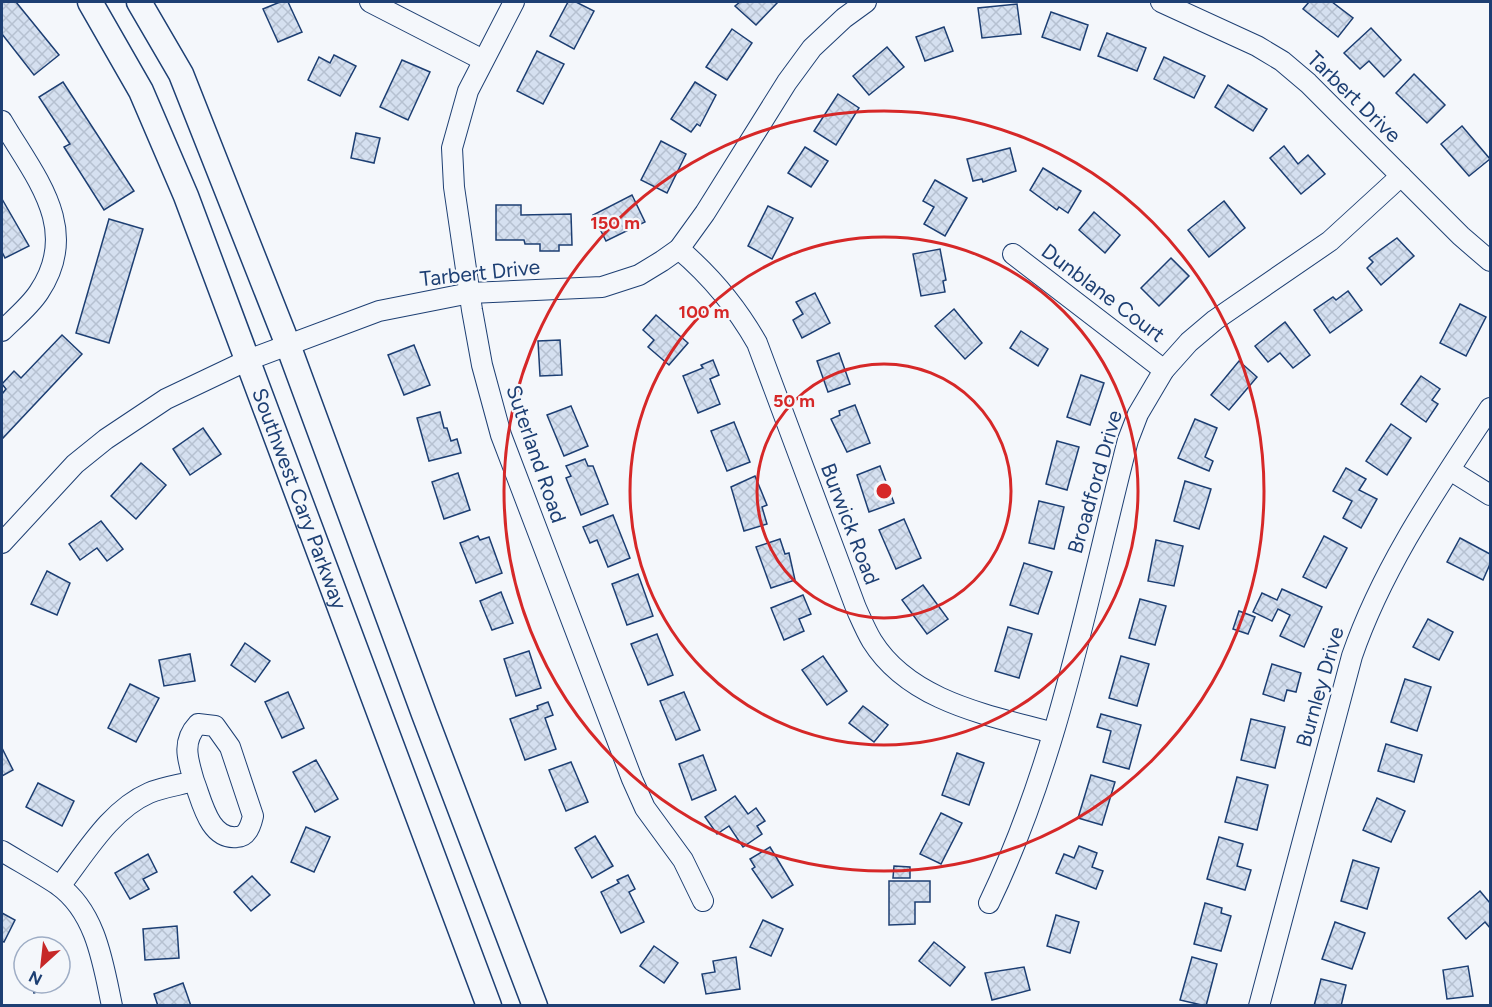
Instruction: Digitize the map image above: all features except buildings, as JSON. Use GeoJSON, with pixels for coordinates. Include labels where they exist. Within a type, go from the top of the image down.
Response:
{"type":"FeatureCollection","features":[{"type":"Feature","properties":{"kind":"main road","name":"Southwest Cary Parkway"},"geometry":{"type":"LineString","coordinates":[[90,2],[141,91],[186,196],[489,1005]]}},
{"type":"Feature","properties":{"kind":"main road","name":"Southwest Cary Parkway"},"geometry":{"type":"LineString","coordinates":[[139,2],[181,74],[288,345],[535,1005]]}},
{"type":"Feature","properties":{"kind":"street"},"geometry":{"type":"LineString","coordinates":[[370,2],[483,60]]}},
{"type":"Feature","properties":{"kind":"street","name":"Suterland Road"},"geometry":{"type":"LineString","coordinates":[[514,2],[483,60],[463,105],[453,148],[454,188],[482,366],[501,435],[627,768],[645,808],[683,860],[703,902]]}},
{"type":"Feature","properties":{"kind":"street","name":"Tarbert Drive"},"geometry":{"type":"LineString","coordinates":[[2,543],[75,464],[106,439],[195,383],[248,360],[380,311],[470,293],[602,287],[639,275],[680,249],[799,65],[827,33],[866,2]]}},
{"type":"Feature","properties":{"kind":"street","name":"Tarbert Drive"},"geometry":{"type":"LineString","coordinates":[[1161,2],[1257,46],[1282,61],[1308,83],[1461,236],[1491,261]]}},
{"type":"Feature","properties":{"kind":"street"},"geometry":{"type":"LineString","coordinates":[[2,121],[53,211],[57,249],[47,279],[38,294],[2,331]]}},
{"type":"Feature","properties":{"kind":"street","name":"Broadford Drive"},"geometry":{"type":"LineString","coordinates":[[989,903],[1016,848],[1053,733],[1128,440],[1138,414],[1164,370],[1215,320],[1330,241],[1401,176]]}},
{"type":"Feature","properties":{"kind":"street","name":"Burwick Road"},"geometry":{"type":"LineString","coordinates":[[680,249],[720,287],[738,309],[757,343],[856,608],[872,641],[888,662],[928,693],[1053,733]]}},
{"type":"Feature","properties":{"kind":"street","name":"Dunblane Court"},"geometry":{"type":"LineString","coordinates":[[1013,254],[1164,370]]}},
{"type":"Feature","properties":{"kind":"street","name":"Burnley Drive"},"geometry":{"type":"LineString","coordinates":[[1259,1005],[1352,656],[1364,621],[1388,570],[1491,408]]}},
{"type":"Feature","properties":{"kind":"street"},"geometry":{"type":"LineString","coordinates":[[1450,470],[1491,495]]}},
{"type":"Feature","properties":{"kind":"street"},"geometry":{"type":"LineString","coordinates":[[198,724],[215,726],[230,747],[253,816],[246,833],[240,838],[227,837],[218,832],[210,822],[194,781],[186,744],[190,733],[198,724]]}},
{"type":"Feature","properties":{"kind":"street"},"geometry":{"type":"LineString","coordinates":[[60,886],[99,836],[128,806],[151,792],[194,781]]}},
{"type":"Feature","properties":{"kind":"street"},"geometry":{"type":"LineString","coordinates":[[2,851],[60,886],[81,909],[95,935],[112,1005]]}}]}
